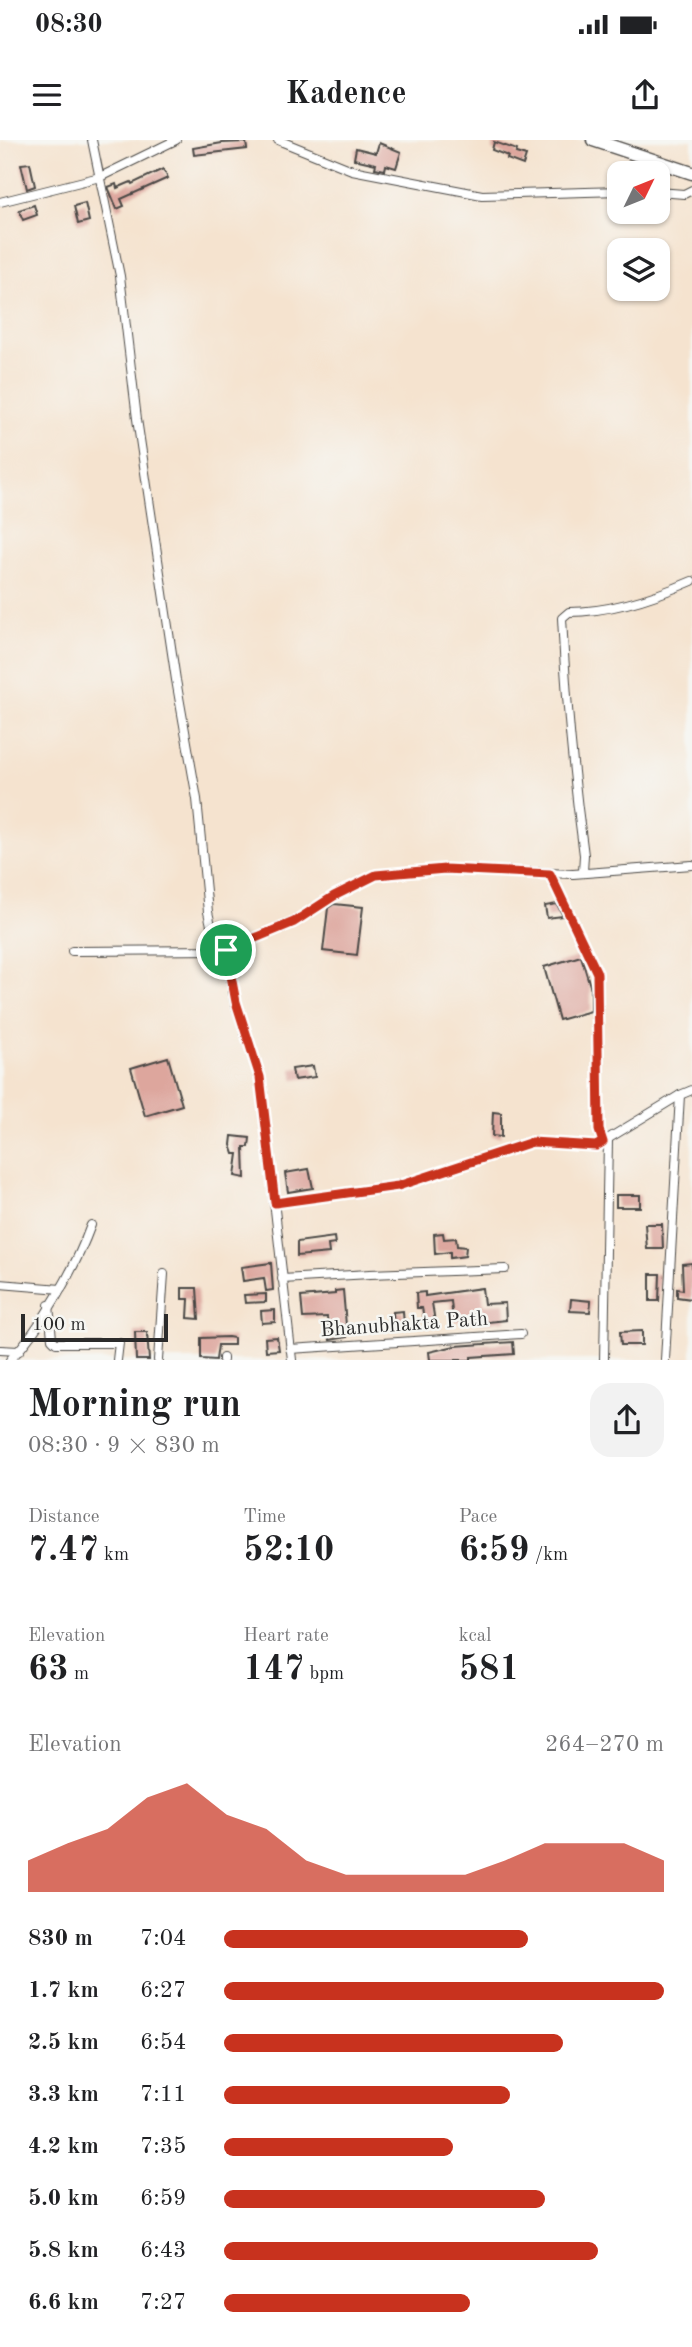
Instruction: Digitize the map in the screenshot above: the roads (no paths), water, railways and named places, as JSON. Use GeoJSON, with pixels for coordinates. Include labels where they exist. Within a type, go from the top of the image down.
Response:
{"type":"FeatureCollection","features":[{"type":"Feature","properties":{"kind":"main road"},"geometry":{"type":"LineString","coordinates":[[593,140],[692,173]]}},
{"type":"Feature","properties":{"kind":"street"},"geometry":{"type":"LineString","coordinates":[[92,140],[121,276],[137,419],[176,680],[197,799],[208,912],[213,934],[226,950],[236,1002],[260,1077],[292,1360]]}},
{"type":"Feature","properties":{"kind":"street"},"geometry":{"type":"LineString","coordinates":[[0,202],[100,177],[176,140]]}},
{"type":"Feature","properties":{"kind":"street"},"geometry":{"type":"LineString","coordinates":[[278,140],[352,170],[482,195],[607,191]]}},
{"type":"Feature","properties":{"kind":"street"},"geometry":{"type":"LineString","coordinates":[[670,193],[684,194],[692,190]]}},
{"type":"Feature","properties":{"kind":"street"},"geometry":{"type":"LineString","coordinates":[[583,872],[584,855],[568,730],[569,700],[562,618],[569,612],[604,610],[624,605],[692,581]]}},
{"type":"Feature","properties":{"kind":"street"},"geometry":{"type":"LineString","coordinates":[[72,950],[226,950],[294,922],[334,896],[376,875],[445,869],[550,874],[692,865]]}},
{"type":"Feature","properties":{"kind":"street"},"geometry":{"type":"LineString","coordinates":[[550,874],[597,973],[599,1130],[606,1141],[604,1360]]}},
{"type":"Feature","properties":{"kind":"street"},"geometry":{"type":"LineString","coordinates":[[275,1203],[398,1186],[532,1142],[596,1146],[692,1090]]}},
{"type":"Feature","properties":{"kind":"street"},"geometry":{"type":"LineString","coordinates":[[665,1360],[680,1095]]}},
{"type":"Feature","properties":{"kind":"street"},"geometry":{"type":"LineString","coordinates":[[10,1360],[61,1289],[80,1256],[90,1225]]}},
{"type":"Feature","properties":{"kind":"street"},"geometry":{"type":"LineString","coordinates":[[282,1279],[505,1269]]}},
{"type":"Feature","properties":{"kind":"street"},"geometry":{"type":"LineString","coordinates":[[158,1360],[164,1274]]}},
{"type":"Feature","properties":{"kind":"street"},"geometry":{"type":"LineString","coordinates":[[0,1284],[61,1289]]}},
{"type":"Feature","properties":{"kind":"street"},"geometry":{"type":"LineString","coordinates":[[49,1306],[52,1339],[57,1343],[119,1343],[117,1360]]}},
{"type":"Feature","properties":{"kind":"street","name":"Bhanubhakta Path"},"geometry":{"type":"LineString","coordinates":[[290,1349],[521,1335]]}},
{"type":"Feature","properties":{"kind":"street"},"geometry":{"type":"LineString","coordinates":[[0,1349],[19,1351]]}}]}
